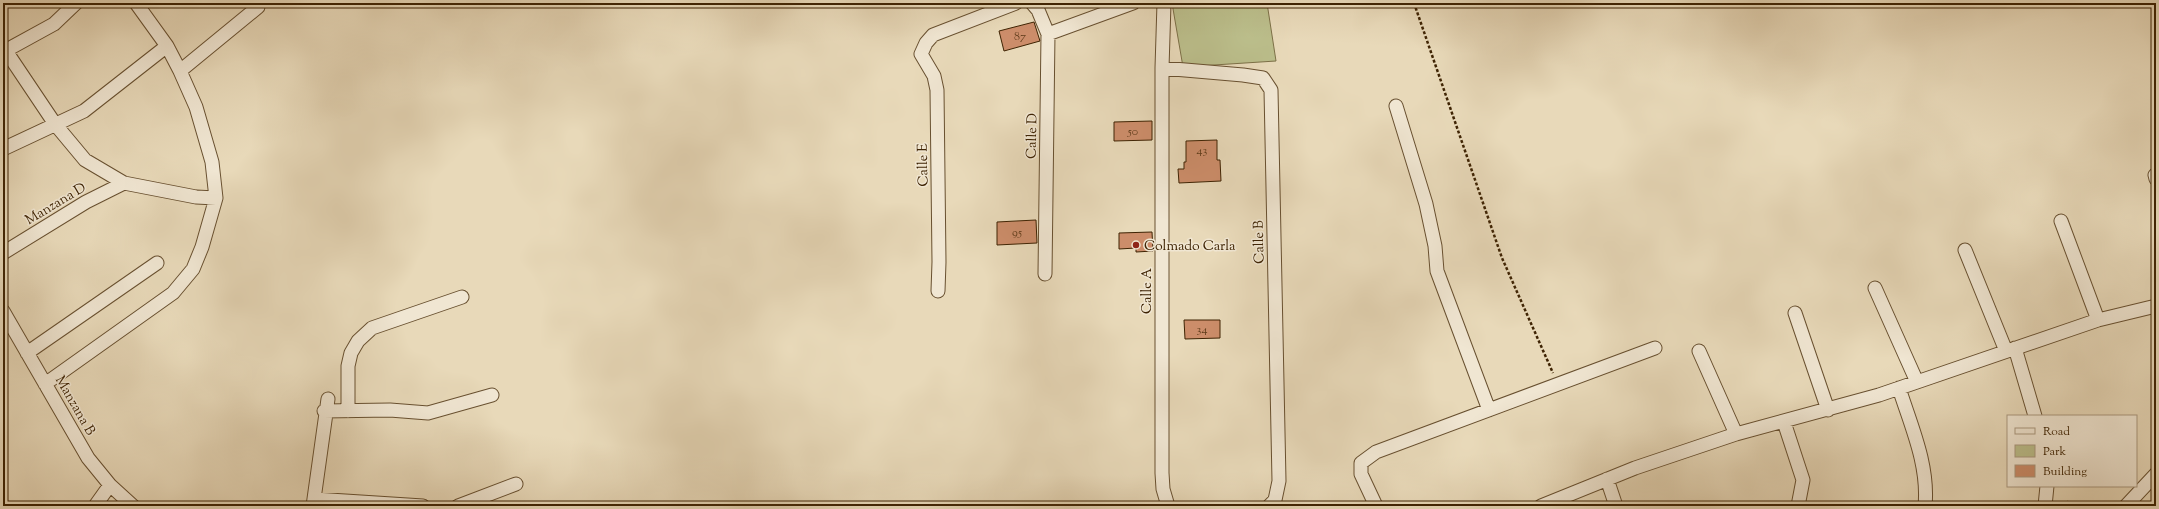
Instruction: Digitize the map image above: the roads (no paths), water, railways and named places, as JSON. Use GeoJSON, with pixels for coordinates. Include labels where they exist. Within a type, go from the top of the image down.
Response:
{"type":"FeatureCollection","features":[{"type":"Feature","properties":{"kind":"street"},"geometry":{"type":"LineString","coordinates":[[76,3],[54,24],[5,52],[55,124],[85,160],[124,183],[196,197],[216,198]]}},
{"type":"Feature","properties":{"kind":"street"},"geometry":{"type":"LineString","coordinates":[[45,384],[173,293],[193,268],[202,246],[216,198],[212,162],[203,129],[180,71],[167,46],[136,3]]}},
{"type":"Feature","properties":{"kind":"street","name":"Calle E"},"geometry":{"type":"LineString","coordinates":[[938,291],[938,107],[934,76],[921,54],[926,43],[933,35],[1016,3]]}},
{"type":"Feature","properties":{"kind":"street","name":"Calle D"},"geometry":{"type":"LineString","coordinates":[[1032,3],[1038,10],[1048,34],[1045,274]]}},
{"type":"Feature","properties":{"kind":"street"},"geometry":{"type":"LineString","coordinates":[[1048,34],[1133,3]]}},
{"type":"Feature","properties":{"kind":"street","name":"Calle A"},"geometry":{"type":"LineString","coordinates":[[1164,3],[1162,68],[1162,474],[1164,494],[1168,506]]}},
{"type":"Feature","properties":{"kind":"street"},"geometry":{"type":"LineString","coordinates":[[180,71],[258,7]]}},
{"type":"Feature","properties":{"kind":"street"},"geometry":{"type":"LineString","coordinates":[[3,148],[84,111],[167,46]]}},
{"type":"Feature","properties":{"kind":"street","name":"Calle B"},"geometry":{"type":"LineString","coordinates":[[1162,68],[1243,74],[1263,78],[1271,90],[1279,481],[1275,500],[1269,506]]}},
{"type":"Feature","properties":{"kind":"street"},"geometry":{"type":"LineString","coordinates":[[1396,106],[1426,204],[1435,246],[1437,271],[1489,410]]}},
{"type":"Feature","properties":{"kind":"street","name":"Manzana D"},"geometry":{"type":"LineString","coordinates":[[3,253],[86,202],[124,183]]}},
{"type":"Feature","properties":{"kind":"street"},"geometry":{"type":"LineString","coordinates":[[2061,221],[2098,320]]}},
{"type":"Feature","properties":{"kind":"street"},"geometry":{"type":"LineString","coordinates":[[1965,250],[2010,350],[2036,415]]}},
{"type":"Feature","properties":{"kind":"street"},"geometry":{"type":"LineString","coordinates":[[28,353],[157,263]]}},
{"type":"Feature","properties":{"kind":"street"},"geometry":{"type":"LineString","coordinates":[[1875,288],[1917,382]]}},
{"type":"Feature","properties":{"kind":"street"},"geometry":{"type":"LineString","coordinates":[[348,411],[348,366],[351,353],[358,341],[372,328],[462,297]]}},
{"type":"Feature","properties":{"kind":"street"},"geometry":{"type":"LineString","coordinates":[[1541,506],[1606,479],[1736,434],[1828,410],[1917,382],[2098,320],[2156,306]]}},
{"type":"Feature","properties":{"kind":"street","name":"Manzana B"},"geometry":{"type":"LineString","coordinates":[[3,311],[8,329],[28,353],[88,458],[110,486],[133,506]]}},
{"type":"Feature","properties":{"kind":"street"},"geometry":{"type":"LineString","coordinates":[[1795,314],[1828,410]]}},
{"type":"Feature","properties":{"kind":"street"},"geometry":{"type":"LineString","coordinates":[[1376,506],[1361,474],[1362,463],[1376,452],[1655,348]]}},
{"type":"Feature","properties":{"kind":"street"},"geometry":{"type":"LineString","coordinates":[[1699,351],[1736,434]]}},
{"type":"Feature","properties":{"kind":"street"},"geometry":{"type":"LineString","coordinates":[[1899,388],[1925,470],[1927,487],[1925,506]]}},
{"type":"Feature","properties":{"kind":"street"},"geometry":{"type":"LineString","coordinates":[[423,506],[314,502],[326,405],[348,411],[390,410],[428,413],[492,395]]}},
{"type":"Feature","properties":{"kind":"street"},"geometry":{"type":"LineString","coordinates":[[1784,422],[1803,480],[1798,506]]}},
{"type":"Feature","properties":{"kind":"street"},"geometry":{"type":"LineString","coordinates":[[2126,506],[2156,474]]}},
{"type":"Feature","properties":{"kind":"street"},"geometry":{"type":"LineString","coordinates":[[1606,479],[1616,506]]}},
{"type":"Feature","properties":{"kind":"street"},"geometry":{"type":"LineString","coordinates":[[458,506],[516,484]]}},
{"type":"Feature","properties":{"kind":"street"},"geometry":{"type":"LineString","coordinates":[[95,506],[110,486]]}},
{"type":"Feature","properties":{"kind":"street"},"geometry":{"type":"LineString","coordinates":[[2045,506],[2047,487]]}},
{"type":"Feature","properties":{"kind":"place","name":"Colmado Carla"},"geometry":{"type":"Point","coordinates":[1136,245]}}]}
